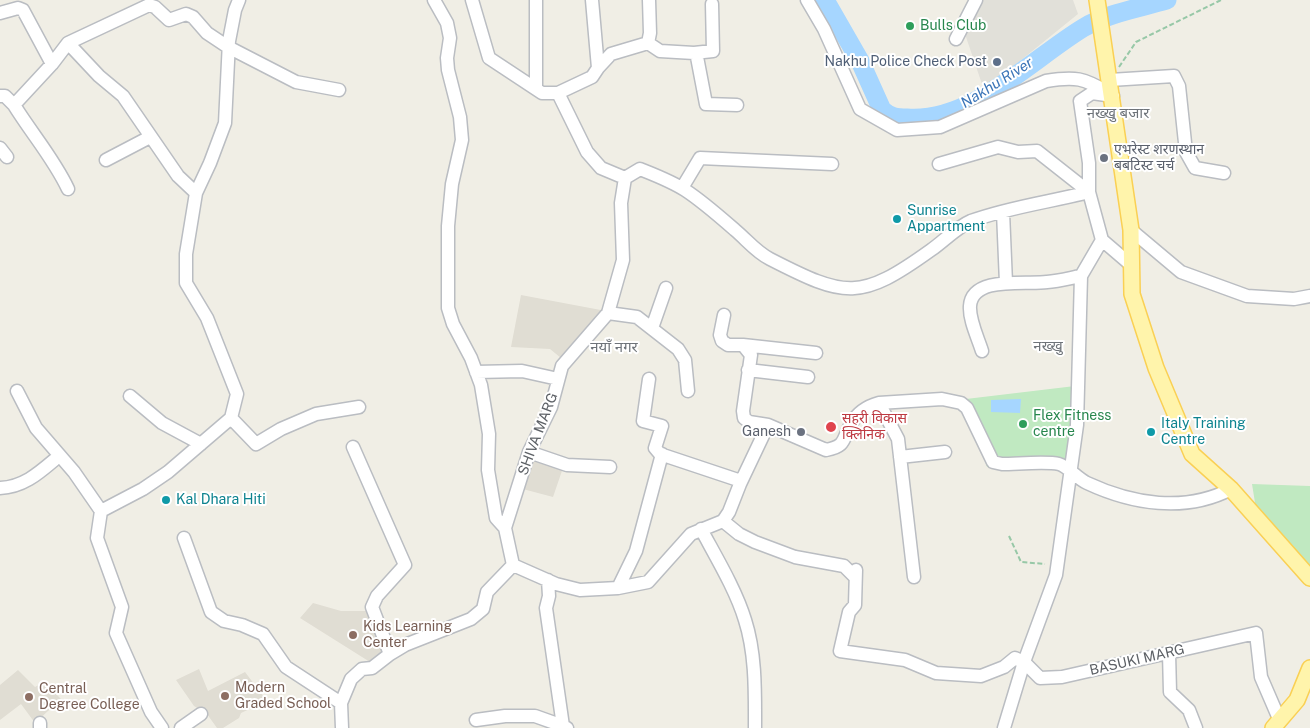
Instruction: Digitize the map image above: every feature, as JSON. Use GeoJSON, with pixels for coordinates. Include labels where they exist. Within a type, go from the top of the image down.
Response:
{"type":"FeatureCollection","features":[{"type":"Feature","properties":{"kind":"main road"},"geometry":{"type":"LineString","coordinates":[[1098,2],[1131,230],[1130,264],[1132,294],[1147,340],[1192,454],[1231,489],[1310,578]]}},
{"type":"Feature","properties":{"kind":"main road"},"geometry":{"type":"LineString","coordinates":[[1276,724],[1297,700],[1310,668]]}},
{"type":"Feature","properties":{"kind":"street"},"geometry":{"type":"LineString","coordinates":[[101,511],[143,489],[231,418],[237,394],[207,318],[186,283],[186,254],[196,193],[225,123],[228,46],[235,10],[239,0]]}},
{"type":"Feature","properties":{"kind":"street"},"geometry":{"type":"LineString","coordinates":[[434,0],[447,23],[450,38],[447,58],[448,70],[460,117],[462,140],[452,184],[448,226],[448,308],[452,324],[481,384],[489,434],[488,470],[496,518],[505,528],[513,565]]}},
{"type":"Feature","properties":{"kind":"street"},"geometry":{"type":"LineString","coordinates":[[472,0],[489,58],[542,93],[558,94],[592,77],[611,54],[648,43]]}},
{"type":"Feature","properties":{"kind":"street"},"geometry":{"type":"LineString","coordinates":[[536,0],[536,89]]}},
{"type":"Feature","properties":{"kind":"street"},"geometry":{"type":"LineString","coordinates":[[592,0],[598,68]]}},
{"type":"Feature","properties":{"kind":"street"},"geometry":{"type":"LineString","coordinates":[[648,43],[650,33],[649,0]]}},
{"type":"Feature","properties":{"kind":"street"},"geometry":{"type":"LineString","coordinates":[[808,0],[824,29],[860,109],[897,130],[940,127],[1046,81],[1063,78],[1080,78],[1113,96]]}},
{"type":"Feature","properties":{"kind":"street"},"geometry":{"type":"LineString","coordinates":[[956,39],[976,0]]}},
{"type":"Feature","properties":{"kind":"street"},"geometry":{"type":"LineString","coordinates":[[648,43],[660,51],[714,51],[712,4]]}},
{"type":"Feature","properties":{"kind":"street"},"geometry":{"type":"LineString","coordinates":[[14,105],[52,64],[68,43],[149,5],[155,7],[169,20],[186,14],[193,17],[207,33],[296,82],[339,90]]}},
{"type":"Feature","properties":{"kind":"street"},"geometry":{"type":"LineString","coordinates":[[0,13],[18,8],[23,10],[52,64]]}},
{"type":"Feature","properties":{"kind":"street"},"geometry":{"type":"LineString","coordinates":[[68,43],[99,76],[124,96],[178,176],[196,193]]}},
{"type":"Feature","properties":{"kind":"street"},"geometry":{"type":"LineString","coordinates":[[694,52],[697,57],[706,104],[737,105]]}},
{"type":"Feature","properties":{"kind":"street"},"geometry":{"type":"LineString","coordinates":[[1110,80],[1174,76],[1179,86],[1186,152],[1195,168],[1224,173]]}},
{"type":"Feature","properties":{"kind":"street"},"geometry":{"type":"LineString","coordinates":[[1113,96],[1092,93],[1080,101],[1088,163],[1089,192],[1102,240],[1130,264]]}},
{"type":"Feature","properties":{"kind":"street"},"geometry":{"type":"LineString","coordinates":[[558,94],[587,152],[601,168],[625,178],[640,169],[682,188],[762,254],[813,280],[841,288],[869,287],[883,282],[903,270],[969,222],[1089,192]]}},
{"type":"Feature","properties":{"kind":"street"},"geometry":{"type":"LineString","coordinates":[[0,96],[5,96],[14,105],[37,141],[57,166],[68,189]]}},
{"type":"Feature","properties":{"kind":"street"},"geometry":{"type":"LineString","coordinates":[[106,160],[150,137]]}},
{"type":"Feature","properties":{"kind":"street"},"geometry":{"type":"LineString","coordinates":[[939,164],[998,147],[1018,152],[1037,152],[1089,192]]}},
{"type":"Feature","properties":{"kind":"street"},"geometry":{"type":"LineString","coordinates":[[682,188],[700,158],[832,164]]}},
{"type":"Feature","properties":{"kind":"street","name":"SHIVA MARG"},"geometry":{"type":"LineString","coordinates":[[505,528],[529,452],[551,407],[562,366],[608,313],[623,260],[621,203],[625,178]]}},
{"type":"Feature","properties":{"kind":"street"},"geometry":{"type":"LineString","coordinates":[[1003,212],[1006,283]]}},
{"type":"Feature","properties":{"kind":"street"},"geometry":{"type":"LineString","coordinates":[[1131,230],[1181,272],[1247,296],[1294,299],[1310,296]]}},
{"type":"Feature","properties":{"kind":"street"},"geometry":{"type":"LineString","coordinates":[[1004,728],[1024,662],[1056,575],[1072,474],[1077,425],[1081,276],[1102,240]]}},
{"type":"Feature","properties":{"kind":"street"},"geometry":{"type":"LineString","coordinates":[[982,351],[970,306],[974,294],[980,290],[1006,283],[1046,282],[1081,276]]}},
{"type":"Feature","properties":{"kind":"street"},"geometry":{"type":"LineString","coordinates":[[652,328],[666,288]]}},
{"type":"Feature","properties":{"kind":"street"},"geometry":{"type":"LineString","coordinates":[[608,313],[637,317],[678,349],[685,360],[688,391]]}},
{"type":"Feature","properties":{"kind":"street"},"geometry":{"type":"LineString","coordinates":[[724,315],[720,335],[722,342],[728,345],[816,353]]}},
{"type":"Feature","properties":{"kind":"street"},"geometry":{"type":"LineString","coordinates":[[743,345],[750,355],[742,411],[744,418],[749,422],[768,425],[826,450],[845,441],[852,423],[868,406],[879,403],[942,399],[961,403],[967,408],[994,462],[1002,464],[1060,464],[1065,466],[1072,474],[1120,497],[1146,503],[1172,504],[1214,498],[1231,489]]}},
{"type":"Feature","properties":{"kind":"street"},"geometry":{"type":"LineString","coordinates":[[748,370],[808,377]]}},
{"type":"Feature","properties":{"kind":"street"},"geometry":{"type":"LineString","coordinates":[[476,372],[522,371],[558,379]]}},
{"type":"Feature","properties":{"kind":"street"},"geometry":{"type":"LineString","coordinates":[[649,379],[643,421],[662,426],[655,448],[662,454],[741,481]]}},
{"type":"Feature","properties":{"kind":"street"},"geometry":{"type":"LineString","coordinates":[[17,391],[36,428],[74,472],[101,511],[97,538],[101,555],[122,607],[116,633],[151,712],[162,728]]}},
{"type":"Feature","properties":{"kind":"street"},"geometry":{"type":"LineString","coordinates":[[130,396],[162,423],[201,444]]}},
{"type":"Feature","properties":{"kind":"street"},"geometry":{"type":"LineString","coordinates":[[879,403],[898,439],[914,577]]}},
{"type":"Feature","properties":{"kind":"street"},"geometry":{"type":"LineString","coordinates":[[231,418],[256,444],[281,429],[316,414],[358,407]]}},
{"type":"Feature","properties":{"kind":"street"},"geometry":{"type":"LineString","coordinates":[[513,565],[548,580],[580,590],[618,588],[648,582],[691,534],[723,522],[768,425]]}},
{"type":"Feature","properties":{"kind":"street"},"geometry":{"type":"LineString","coordinates":[[353,447],[405,565],[378,596],[372,607],[390,654]]}},
{"type":"Feature","properties":{"kind":"street"},"geometry":{"type":"LineString","coordinates":[[529,452],[567,465],[610,467]]}},
{"type":"Feature","properties":{"kind":"street"},"geometry":{"type":"LineString","coordinates":[[900,456],[945,452]]}},
{"type":"Feature","properties":{"kind":"street"},"geometry":{"type":"LineString","coordinates":[[618,588],[636,551],[662,454]]}},
{"type":"Feature","properties":{"kind":"street"},"geometry":{"type":"LineString","coordinates":[[0,488],[13,488],[36,476],[60,456]]}},
{"type":"Feature","properties":{"kind":"street"},"geometry":{"type":"LineString","coordinates":[[723,522],[739,534],[755,542],[795,557],[844,566],[855,573],[855,605],[849,612],[840,651],[904,660],[936,673],[981,676],[993,673],[1015,658],[1024,662]]}},
{"type":"Feature","properties":{"kind":"street"},"geometry":{"type":"LineString","coordinates":[[701,529],[745,618],[753,666],[755,728]]}},
{"type":"Feature","properties":{"kind":"street"},"geometry":{"type":"LineString","coordinates":[[184,538],[211,612],[224,621],[242,625],[263,634],[286,668],[341,704]]}},
{"type":"Feature","properties":{"kind":"street"},"geometry":{"type":"LineString","coordinates":[[342,728],[341,704],[351,679],[362,669],[372,668],[390,654],[431,633],[470,618],[483,609],[488,592],[513,565]]}},
{"type":"Feature","properties":{"kind":"street"},"geometry":{"type":"LineString","coordinates":[[476,720],[505,716],[536,716],[565,727],[546,608],[550,596],[548,580]]}},
{"type":"Feature","properties":{"kind":"street","name":"BASUKI MARG"},"geometry":{"type":"LineString","coordinates":[[1024,662],[1040,678],[1062,677],[1256,633],[1261,676],[1276,724]]}},
{"type":"Feature","properties":{"kind":"street"},"geometry":{"type":"LineString","coordinates":[[1169,653],[1170,692],[1189,710],[1196,728]]}},
{"type":"Feature","properties":{"kind":"street"},"geometry":{"type":"LineString","coordinates":[[181,728],[201,714]]}},
{"type":"Feature","properties":{"kind":"path"},"geometry":{"type":"LineString","coordinates":[[1110,80],[1136,42],[1221,0]]}},
{"type":"Feature","properties":{"kind":"path"},"geometry":{"type":"LineString","coordinates":[[1009,536],[1021,562],[1049,564],[1056,575]]}},
{"type":"Feature","properties":{"kind":"shaded area","name":"Nakhu Police Check Post"},"geometry":{"type":"Polygon","coordinates":[[[983,0],[1073,0],[1078,14],[984,90],[965,34],[983,0]]]}},
{"type":"Feature","properties":{"kind":"shaded area"},"geometry":{"type":"Polygon","coordinates":[[[521,295],[606,311],[561,358],[550,349],[511,347],[521,295]]]}},
{"type":"Feature","properties":{"kind":"shaded area"},"geometry":{"type":"Polygon","coordinates":[[[530,453],[564,465],[553,497],[519,488],[530,453]]]}},
{"type":"Feature","properties":{"kind":"shaded area","name":"Kids Learning Center"},"geometry":{"type":"Polygon","coordinates":[[[313,603],[341,611],[369,611],[385,652],[370,662],[300,618],[313,603]]]}},
{"type":"Feature","properties":{"kind":"shaded area","name":"Modern Graded School"},"geometry":{"type":"Polygon","coordinates":[[[199,669],[208,691],[245,672],[267,701],[241,713],[239,718],[223,728],[217,728],[207,714],[194,706],[176,680],[199,669]]]}},
{"type":"Feature","properties":{"kind":"shaded area","name":"Central Degree College"},"geometry":{"type":"Polygon","coordinates":[[[18,670],[35,687],[44,682],[61,699],[35,723],[21,704],[0,720],[0,685],[18,670]]]}},
{"type":"Feature","properties":{"kind":"green space","name":"Flex Fitness centre"},"geometry":{"type":"Polygon","coordinates":[[[1075,386],[1070,466],[987,467],[966,399],[1075,386]]]}},
{"type":"Feature","properties":{"kind":"green space"},"geometry":{"type":"Polygon","coordinates":[[[1252,484],[1310,486],[1310,567],[1287,554],[1256,509],[1252,484]]]}},
{"type":"Feature","properties":{"kind":"water"},"geometry":{"type":"Polygon","coordinates":[[[1021,399],[1020,413],[991,412],[991,400],[1021,399]]]}},
{"type":"Feature","properties":{"kind":"waterway","name":"Nakhu River"},"geometry":{"type":"LineString","coordinates":[[825,0],[860,61],[882,110],[893,117],[900,118],[931,117],[977,100],[1083,28],[1113,15],[1167,0]]}},
{"type":"Feature","properties":{"kind":"place","name":"Bulls Club"},"geometry":{"type":"Point","coordinates":[910,26]}},
{"type":"Feature","properties":{"kind":"place","name":"Nakhu Police Check Post"},"geometry":{"type":"Point","coordinates":[997,62]}},
{"type":"Feature","properties":{"kind":"place","name":"एभरेस्ट शरणस्थान बबटिस्ट चर्च"},"geometry":{"type":"Point","coordinates":[1104,158]}},
{"type":"Feature","properties":{"kind":"place","name":"Sunrise Appartment"},"geometry":{"type":"Point","coordinates":[897,219]}},
{"type":"Feature","properties":{"kind":"place","name":"Flex Fitness centre"},"geometry":{"type":"Point","coordinates":[1023,424]}},
{"type":"Feature","properties":{"kind":"place","name":"सहरी विकास क्लिनिक"},"geometry":{"type":"Point","coordinates":[831,427]}},
{"type":"Feature","properties":{"kind":"place","name":"Ganesh"},"geometry":{"type":"Point","coordinates":[801,432]}},
{"type":"Feature","properties":{"kind":"place","name":"Italy Training Centre"},"geometry":{"type":"Point","coordinates":[1151,432]}},
{"type":"Feature","properties":{"kind":"place","name":"Kal Dhara Hiti"},"geometry":{"type":"Point","coordinates":[166,500]}},
{"type":"Feature","properties":{"kind":"place","name":"Kids Learning Center"},"geometry":{"type":"Point","coordinates":[353,635]}},
{"type":"Feature","properties":{"kind":"place","name":"Modern Graded School"},"geometry":{"type":"Point","coordinates":[225,696]}},
{"type":"Feature","properties":{"kind":"place","name":"Central Degree College"},"geometry":{"type":"Point","coordinates":[29,697]}},
{"type":"Feature","properties":{"kind":"district","name":"नख्खु बजार"},"geometry":{"type":"Point","coordinates":[1118,113]}},
{"type":"Feature","properties":{"kind":"district","name":"नख्खु"},"geometry":{"type":"Point","coordinates":[1048,346]}},
{"type":"Feature","properties":{"kind":"district","name":"नयाँ नगर"},"geometry":{"type":"Point","coordinates":[614,347]}}]}
